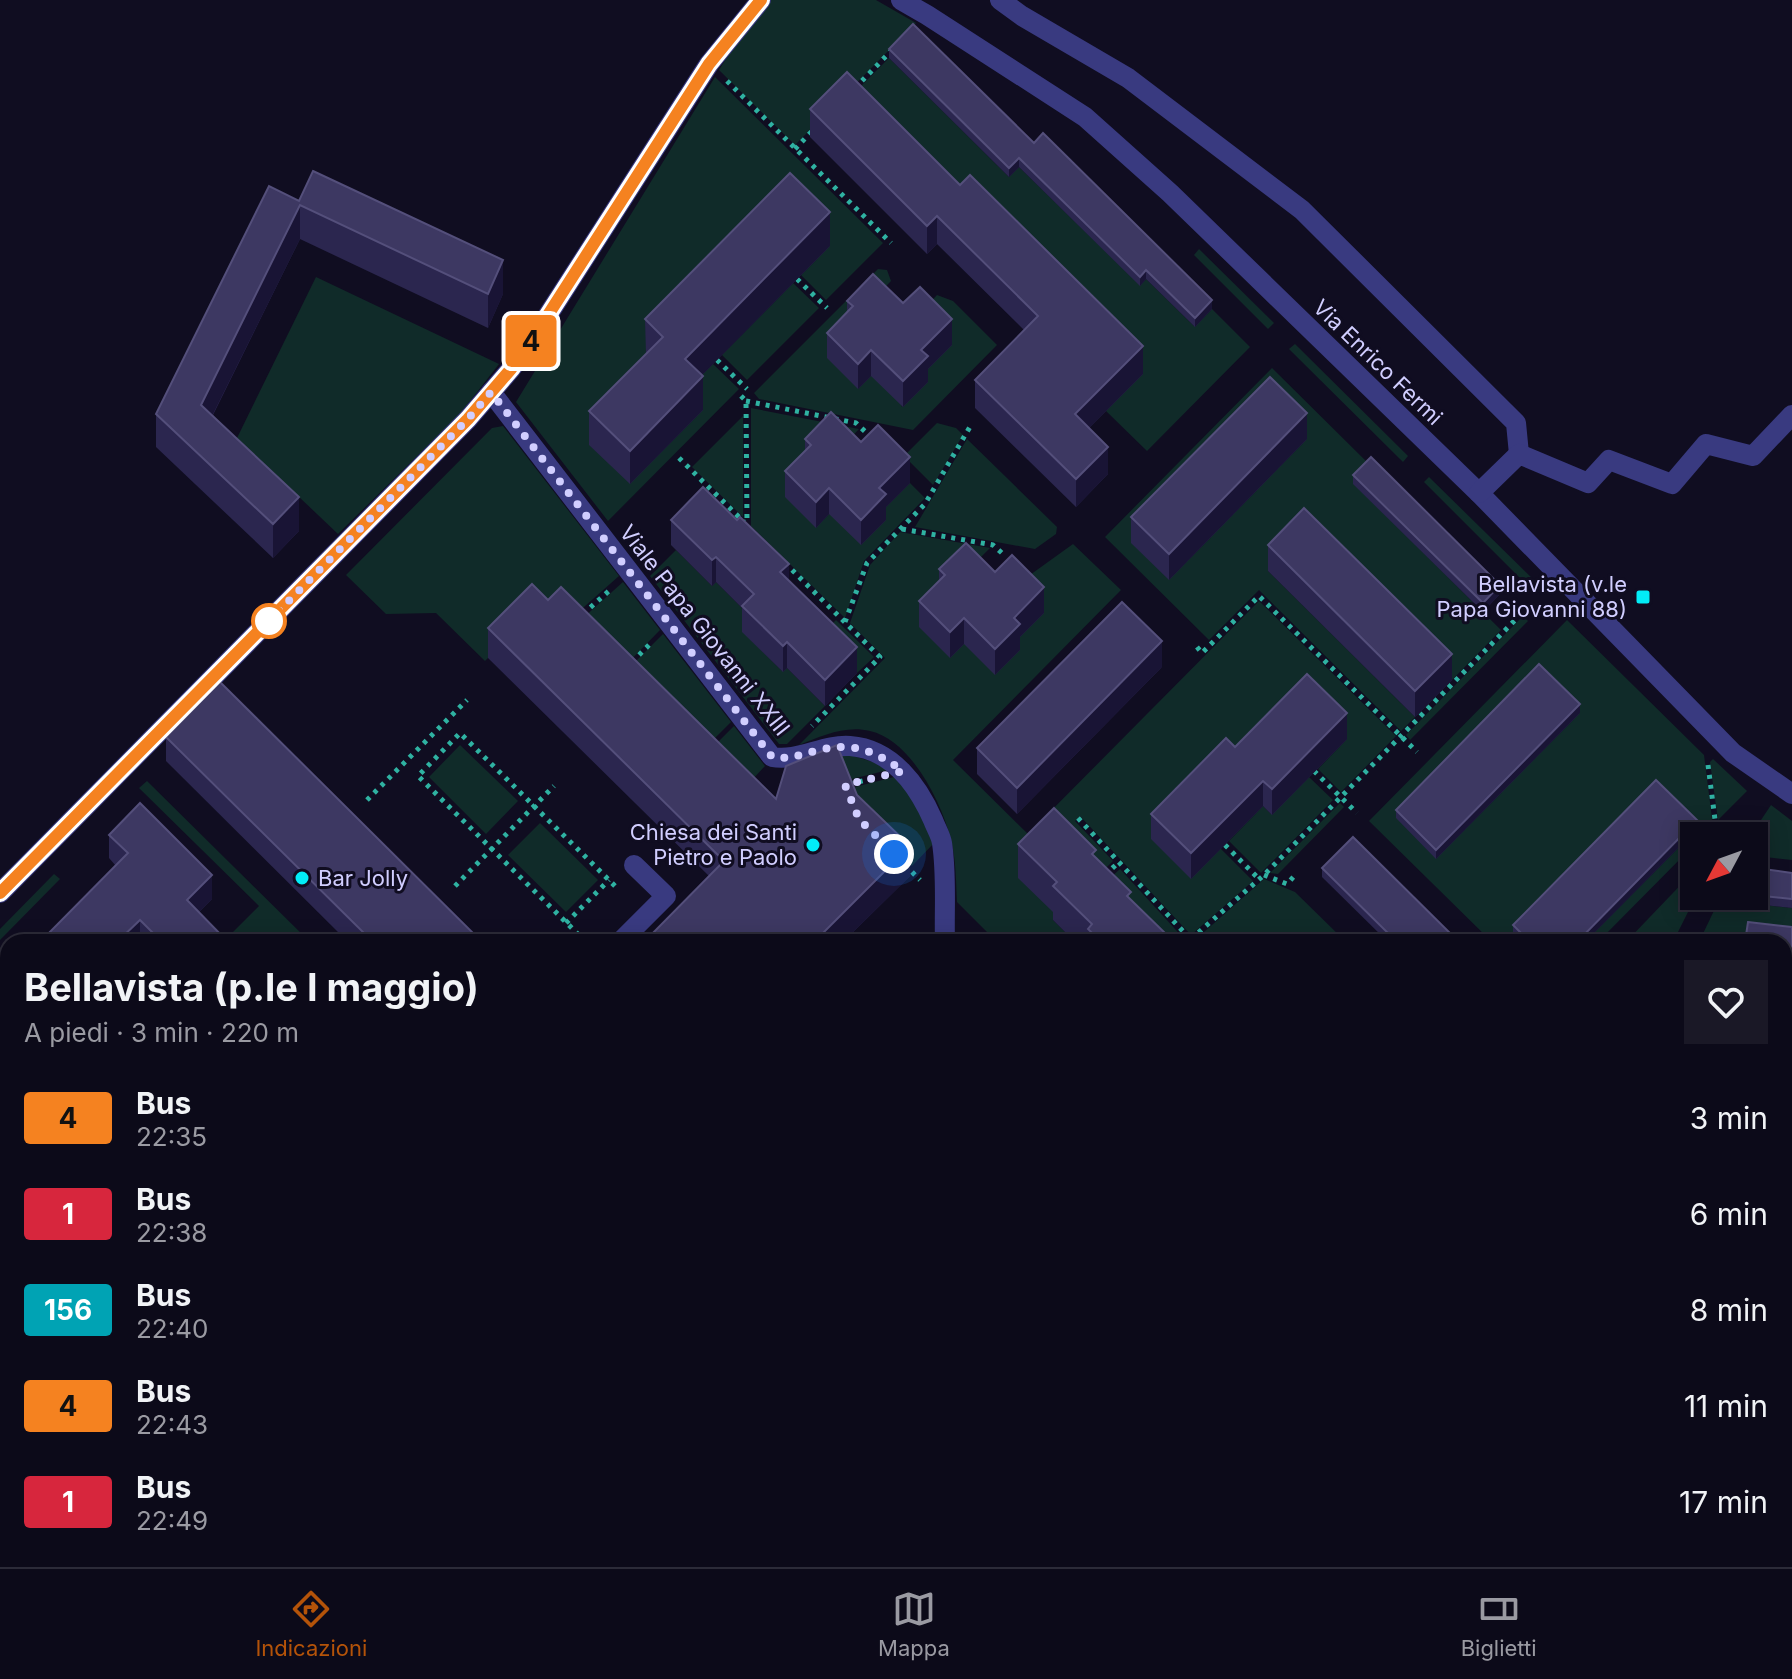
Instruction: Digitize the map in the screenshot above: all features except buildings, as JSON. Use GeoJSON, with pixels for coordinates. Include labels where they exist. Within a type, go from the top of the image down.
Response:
{"type":"FeatureCollection","features":[{"type":"Feature","properties":{"kind":"street"},"geometry":{"type":"LineString","coordinates":[[0,893],[468,419],[532,340],[709,64],[761,0]]}},
{"type":"Feature","properties":{"kind":"street","name":"Via Enrico Fermi"},"geometry":{"type":"LineString","coordinates":[[901,0],[1085,117],[1170,193],[1479,493],[1723,743],[1792,794]]}},
{"type":"Feature","properties":{"kind":"street"},"geometry":{"type":"LineString","coordinates":[[1000,0],[1128,78],[1302,210],[1516,423],[1519,454]]}},
{"type":"Feature","properties":{"kind":"street","name":"Viale Papa Giovanni XXIII"},"geometry":{"type":"LineString","coordinates":[[491,392],[772,757],[780,759],[851,746],[879,754],[903,771],[924,799],[942,841],[945,934]]}},
{"type":"Feature","properties":{"kind":"street"},"geometry":{"type":"LineString","coordinates":[[1519,454],[1588,483],[1609,460],[1672,484],[1706,444],[1753,456],[1792,415]]}},
{"type":"Feature","properties":{"kind":"street"},"geometry":{"type":"LineString","coordinates":[[1479,493],[1519,454]]}},
{"type":"Feature","properties":{"kind":"street"},"geometry":{"type":"LineString","coordinates":[[628,934],[666,896],[634,865]]}},
{"type":"Feature","properties":{"kind":"path"},"geometry":{"type":"LineString","coordinates":[[850,93],[894,48]]}},
{"type":"Feature","properties":{"kind":"path"},"geometry":{"type":"LineString","coordinates":[[709,64],[891,243]]}},
{"type":"Feature","properties":{"kind":"path"},"geometry":{"type":"LineString","coordinates":[[795,149],[817,127]]}},
{"type":"Feature","properties":{"kind":"path"},"geometry":{"type":"LineString","coordinates":[[797,279],[827,308]]}},
{"type":"Feature","properties":{"kind":"path"},"geometry":{"type":"LineString","coordinates":[[717,360],[747,389]]}},
{"type":"Feature","properties":{"kind":"path"},"geometry":{"type":"LineString","coordinates":[[679,458],[747,525],[744,398],[856,423],[871,437]]}},
{"type":"Feature","properties":{"kind":"path"},"geometry":{"type":"LineString","coordinates":[[845,622],[867,563],[925,504],[971,425]]}},
{"type":"Feature","properties":{"kind":"path"},"geometry":{"type":"LineString","coordinates":[[901,529],[993,545],[1003,554]]}},
{"type":"Feature","properties":{"kind":"path"},"geometry":{"type":"LineString","coordinates":[[780,559],[880,657],[780,759]]}},
{"type":"Feature","properties":{"kind":"path"},"geometry":{"type":"LineString","coordinates":[[582,615],[630,572]]}},
{"type":"Feature","properties":{"kind":"path"},"geometry":{"type":"LineString","coordinates":[[1197,647],[1202,653],[1259,596],[1417,752]]}},
{"type":"Feature","properties":{"kind":"path"},"geometry":{"type":"LineString","coordinates":[[1200,934],[1261,877],[1530,605]]}},
{"type":"Feature","properties":{"kind":"path"},"geometry":{"type":"LineString","coordinates":[[826,623],[836,613]]}},
{"type":"Feature","properties":{"kind":"path"},"geometry":{"type":"LineString","coordinates":[[630,664],[669,624]]}},
{"type":"Feature","properties":{"kind":"path"},"geometry":{"type":"LineString","coordinates":[[367,800],[467,700]]}},
{"type":"Feature","properties":{"kind":"path"},"geometry":{"type":"LineString","coordinates":[[578,934],[418,776],[460,733],[646,917]]}},
{"type":"Feature","properties":{"kind":"path"},"geometry":{"type":"LineString","coordinates":[[1715,822],[1707,759],[1723,743]]}},
{"type":"Feature","properties":{"kind":"path"},"geometry":{"type":"LineString","coordinates":[[850,796],[845,785],[903,771]]}},
{"type":"Feature","properties":{"kind":"path"},"geometry":{"type":"LineString","coordinates":[[1314,771],[1357,813]]}},
{"type":"Feature","properties":{"kind":"path"},"geometry":{"type":"LineString","coordinates":[[455,886],[554,786]]}},
{"type":"Feature","properties":{"kind":"path"},"geometry":{"type":"LineString","coordinates":[[1078,818],[1186,934]]}},
{"type":"Feature","properties":{"kind":"path"},"geometry":{"type":"LineString","coordinates":[[1225,845],[1261,877],[1287,884],[1296,874]]}},
{"type":"Feature","properties":{"kind":"path"},"geometry":{"type":"LineString","coordinates":[[901,861],[944,903]]}},
{"type":"Feature","properties":{"kind":"path"},"geometry":{"type":"LineString","coordinates":[[1096,883],[1119,862]]}},
{"type":"Feature","properties":{"kind":"path"},"geometry":{"type":"LineString","coordinates":[[566,923],[609,880]]}},
{"type":"Feature","properties":{"kind":"green space"},"geometry":{"type":"Polygon","coordinates":[[[762,0],[876,0],[916,23],[795,145],[719,70],[762,0]]]}},
{"type":"Feature","properties":{"kind":"green space"},"geometry":{"type":"Polygon","coordinates":[[[889,58],[1009,177],[1019,167],[1140,285],[1146,279],[1194,326],[1212,309],[1250,347],[1147,451],[1106,411],[1142,373],[847,100],[889,58]]]}},
{"type":"Feature","properties":{"kind":"green space"},"geometry":{"type":"Polygon","coordinates":[[[715,77],[883,243],[826,300],[801,275],[646,352],[685,392],[713,364],[739,389],[608,521],[516,402],[715,77]]]}},
{"type":"Feature","properties":{"kind":"green space"},"geometry":{"type":"Polygon","coordinates":[[[1199,249],[1274,323],[1268,329],[1194,255],[1199,249]]]}},
{"type":"Feature","properties":{"kind":"green space"},"geometry":{"type":"Polygon","coordinates":[[[878,269],[887,270],[891,281],[847,326],[858,389],[884,363],[902,407],[927,382],[920,313],[937,295],[953,301],[997,345],[913,430],[759,399],[754,393],[878,269]]]}},
{"type":"Feature","properties":{"kind":"green space"},"geometry":{"type":"Polygon","coordinates":[[[316,277],[499,364],[460,414],[338,534],[237,438],[316,277]]]}},
{"type":"Feature","properties":{"kind":"green space"},"geometry":{"type":"Polygon","coordinates":[[[793,283],[819,308],[747,380],[722,355],[793,283]]]}},
{"type":"Feature","properties":{"kind":"green space"},"geometry":{"type":"Polygon","coordinates":[[[1295,344],[1408,456],[1403,462],[1289,349],[1295,344]]]}},
{"type":"Feature","properties":{"kind":"green space"},"geometry":{"type":"Polygon","coordinates":[[[1272,368],[1371,466],[1354,484],[1501,630],[1452,680],[1304,534],[1268,571],[1415,717],[1401,731],[1259,590],[1209,640],[1105,537],[1272,368]]]}},
{"type":"Feature","properties":{"kind":"green space"},"geometry":{"type":"Polygon","coordinates":[[[751,408],[859,429],[841,448],[816,527],[842,501],[879,514],[910,483],[925,498],[864,561],[845,618],[751,526],[751,408]]]}},
{"type":"Feature","properties":{"kind":"green space"},"geometry":{"type":"Polygon","coordinates":[[[743,416],[743,517],[692,467],[743,416]]]}},
{"type":"Feature","properties":{"kind":"green space"},"geometry":{"type":"Polygon","coordinates":[[[937,423],[956,428],[963,435],[933,485],[904,456],[937,423]]]}},
{"type":"Feature","properties":{"kind":"green space"},"geometry":{"type":"Polygon","coordinates":[[[503,426],[619,576],[567,622],[532,613],[485,661],[436,613],[386,614],[346,575],[492,428],[503,426]]]}},
{"type":"Feature","properties":{"kind":"green space"},"geometry":{"type":"Polygon","coordinates":[[[967,439],[1057,527],[1056,534],[1035,549],[915,527],[967,439]]]}},
{"type":"Feature","properties":{"kind":"green space"},"geometry":{"type":"Polygon","coordinates":[[[1429,477],[1542,588],[1536,594],[1424,482],[1429,477]]]}},
{"type":"Feature","properties":{"kind":"green space"},"geometry":{"type":"Polygon","coordinates":[[[900,532],[990,548],[968,570],[1016,585],[1073,544],[1121,590],[953,760],[1028,834],[1259,601],[1396,736],[1341,792],[1318,769],[1347,739],[1307,700],[1221,849],[1253,881],[1192,934],[1080,816],[1075,821],[1113,861],[1053,920],[1067,934],[989,934],[957,902],[954,855],[947,825],[922,775],[899,747],[870,731],[852,729],[799,745],[885,658],[850,623],[870,565],[900,532]]]}},
{"type":"Feature","properties":{"kind":"green space"},"geometry":{"type":"Polygon","coordinates":[[[676,550],[712,586],[716,582],[754,620],[743,632],[782,671],[787,668],[825,706],[787,744],[779,744],[650,576],[676,550]]]}},
{"type":"Feature","properties":{"kind":"green space"},"geometry":{"type":"Polygon","coordinates":[[[623,582],[660,630],[618,673],[572,628],[623,582]]]}},
{"type":"Feature","properties":{"kind":"green space"},"geometry":{"type":"Polygon","coordinates":[[[1523,616],[1528,621],[1410,740],[1406,735],[1523,616]]]}},
{"type":"Feature","properties":{"kind":"green space"},"geometry":{"type":"Polygon","coordinates":[[[836,620],[874,657],[857,673],[820,636],[836,620]]]}},
{"type":"Feature","properties":{"kind":"green space"},"geometry":{"type":"Polygon","coordinates":[[[1567,620],[1704,755],[1712,822],[1680,822],[1680,839],[1513,934],[1484,934],[1369,821],[1567,620]]]}},
{"type":"Feature","properties":{"kind":"green space"},"geometry":{"type":"Polygon","coordinates":[[[663,634],[731,722],[700,753],[621,676],[663,634]]]}},
{"type":"Feature","properties":{"kind":"green space"},"geometry":{"type":"Polygon","coordinates":[[[734,726],[765,766],[740,793],[703,757],[734,726]]]}},
{"type":"Feature","properties":{"kind":"green space"},"geometry":{"type":"Polygon","coordinates":[[[460,745],[518,801],[486,834],[429,777],[460,745]]]}},
{"type":"Feature","properties":{"kind":"green space"},"geometry":{"type":"Polygon","coordinates":[[[850,755],[888,770],[840,782],[841,756],[850,755]]]}},
{"type":"Feature","properties":{"kind":"green space"},"geometry":{"type":"Polygon","coordinates":[[[1713,759],[1747,791],[1718,820],[1710,762],[1713,759]]]}},
{"type":"Feature","properties":{"kind":"green space"},"geometry":{"type":"Polygon","coordinates":[[[894,777],[911,796],[935,842],[912,866],[863,817],[851,788],[894,777]]]}},
{"type":"Feature","properties":{"kind":"green space"},"geometry":{"type":"Polygon","coordinates":[[[1309,777],[1333,800],[1261,873],[1229,841],[1263,806],[1271,814],[1309,777]]]}},
{"type":"Feature","properties":{"kind":"green space"},"geometry":{"type":"Polygon","coordinates":[[[147,781],[302,934],[233,934],[259,906],[139,788],[147,781]]]}},
{"type":"Feature","properties":{"kind":"green space"},"geometry":{"type":"Polygon","coordinates":[[[1340,803],[1344,807],[1278,874],[1270,873],[1340,803]]]}},
{"type":"Feature","properties":{"kind":"green space"},"geometry":{"type":"Polygon","coordinates":[[[1771,805],[1792,821],[1792,860],[1768,857],[1768,822],[1761,820],[1771,805]]]}},
{"type":"Feature","properties":{"kind":"green space"},"geometry":{"type":"Polygon","coordinates":[[[540,823],[598,880],[566,912],[508,855],[540,823]]]}},
{"type":"Feature","properties":{"kind":"green space"},"geometry":{"type":"Polygon","coordinates":[[[1680,846],[1680,859],[1606,934],[1593,934],[1680,846]]]}},
{"type":"Feature","properties":{"kind":"green space"},"geometry":{"type":"Polygon","coordinates":[[[1120,869],[1180,934],[1133,934],[1096,891],[1120,869]]]}},
{"type":"Feature","properties":{"kind":"green space"},"geometry":{"type":"Polygon","coordinates":[[[54,874],[60,879],[6,934],[0,934],[0,929],[54,874]]]}},
{"type":"Feature","properties":{"kind":"green space"},"geometry":{"type":"Polygon","coordinates":[[[1264,879],[1295,892],[1338,934],[1202,934],[1264,879]]]}},
{"type":"Feature","properties":{"kind":"green space"},"geometry":{"type":"Polygon","coordinates":[[[1680,886],[1680,910],[1689,910],[1677,934],[1634,934],[1680,886]]]}},
{"type":"Feature","properties":{"kind":"green space"},"geometry":{"type":"Polygon","coordinates":[[[1768,905],[1792,908],[1792,934],[1703,934],[1714,910],[1768,910],[1768,905]]]}},
{"type":"Feature","properties":{"kind":"bus line","name":"4"},"geometry":{"type":"LineString","coordinates":[[0,893],[468,419],[511,369],[709,64],[761,0]]}},
{"type":"Feature","properties":{"kind":"place","name":"Bellavista (v.le Papa Giovanni 88)"},"geometry":{"type":"Point","coordinates":[1643,597]}},
{"type":"Feature","properties":{"kind":"place","name":"Chiesa dei Santi Pietro e Paolo"},"geometry":{"type":"Point","coordinates":[813,845]}},
{"type":"Feature","properties":{"kind":"place","name":"Bar Jolly"},"geometry":{"type":"Point","coordinates":[302,878]}},
{"type":"Feature","properties":{"kind":"route"},"geometry":{"type":"LineString","coordinates":[[269,621],[491,392],[772,757],[784,759],[851,746],[879,754],[903,771],[845,785],[859,819],[894,854]]}}]}
